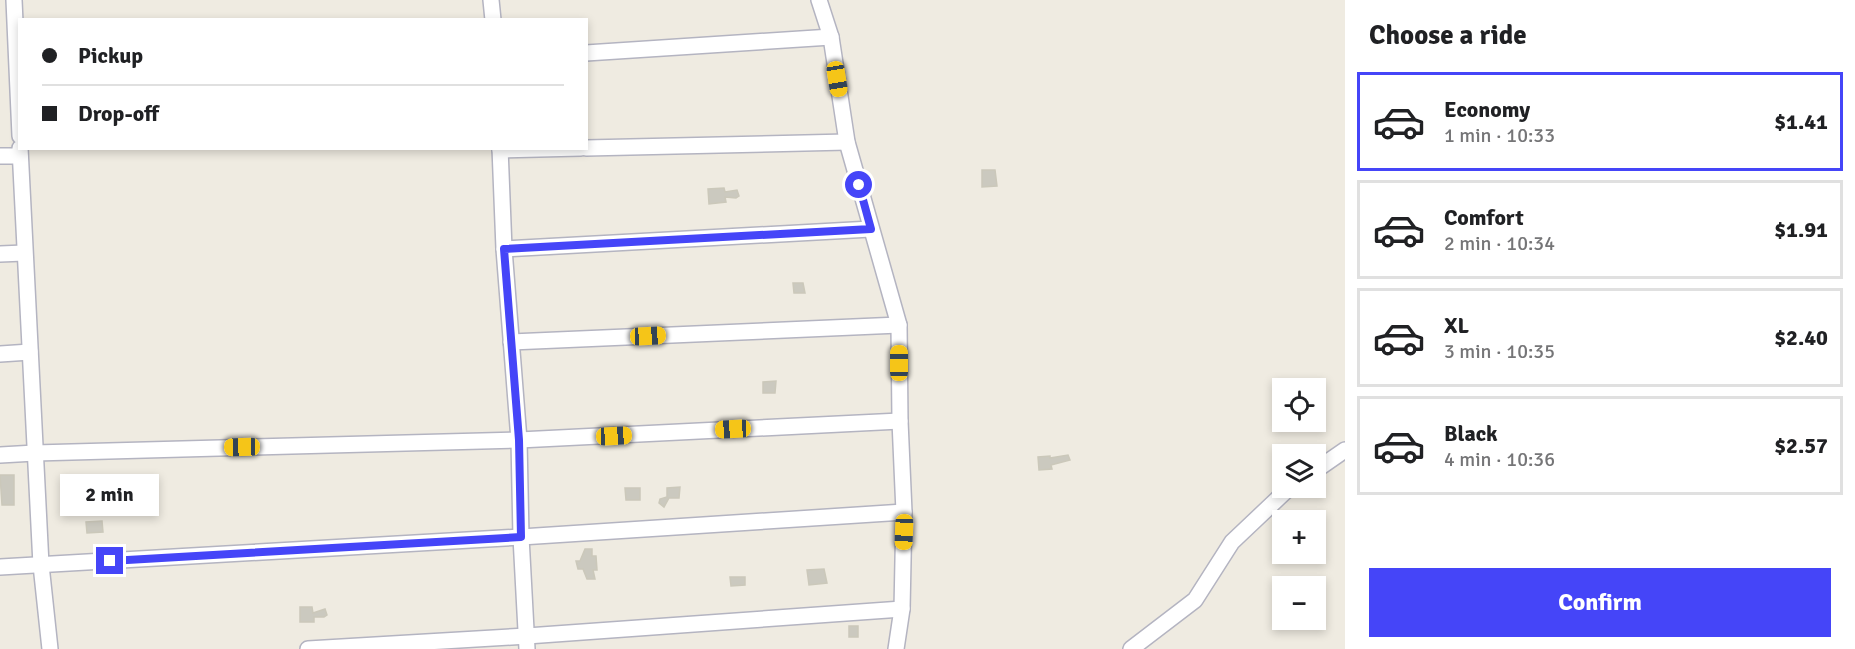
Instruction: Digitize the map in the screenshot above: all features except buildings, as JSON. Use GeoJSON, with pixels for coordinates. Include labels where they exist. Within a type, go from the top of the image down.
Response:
{"type":"FeatureCollection","features":[{"type":"Feature","properties":{"kind":"street"},"geometry":{"type":"LineString","coordinates":[[14,0],[8,54],[18,122]]}},
{"type":"Feature","properties":{"kind":"street"},"geometry":{"type":"LineString","coordinates":[[491,0],[493,18]]}},
{"type":"Feature","properties":{"kind":"street"},"geometry":{"type":"LineString","coordinates":[[819,0],[831,37],[847,142],[899,325],[904,512],[902,609],[896,649]]}},
{"type":"Feature","properties":{"kind":"street"},"geometry":{"type":"LineString","coordinates":[[588,53],[831,37]]}},
{"type":"Feature","properties":{"kind":"street"},"geometry":{"type":"LineString","coordinates":[[588,148],[847,142]]}},
{"type":"Feature","properties":{"kind":"street"},"geometry":{"type":"LineString","coordinates":[[500,150],[504,249],[519,440],[521,537],[527,643]]}},
{"type":"Feature","properties":{"kind":"street"},"geometry":{"type":"LineString","coordinates":[[0,156],[20,152],[41,565],[50,649]]}},
{"type":"Feature","properties":{"kind":"street"},"geometry":{"type":"LineString","coordinates":[[504,249],[871,229]]}},
{"type":"Feature","properties":{"kind":"street"},"geometry":{"type":"LineString","coordinates":[[0,254],[24,253]]}},
{"type":"Feature","properties":{"kind":"street"},"geometry":{"type":"LineString","coordinates":[[511,342],[899,325]]}},
{"type":"Feature","properties":{"kind":"street"},"geometry":{"type":"LineString","coordinates":[[0,354],[30,352]]}},
{"type":"Feature","properties":{"kind":"street"},"geometry":{"type":"LineString","coordinates":[[0,455],[519,440],[900,421]]}},
{"type":"Feature","properties":{"kind":"street"},"geometry":{"type":"LineString","coordinates":[[1326,463],[1345,450]]}},
{"type":"Feature","properties":{"kind":"street"},"geometry":{"type":"LineString","coordinates":[[1131,649],[1195,600],[1232,543],[1279,498]]}},
{"type":"Feature","properties":{"kind":"street"},"geometry":{"type":"LineString","coordinates":[[0,567],[904,512]]}},
{"type":"Feature","properties":{"kind":"street"},"geometry":{"type":"LineString","coordinates":[[308,649],[527,643],[902,609]]}},
{"type":"Feature","properties":{"kind":"route"},"geometry":{"type":"LineString","coordinates":[[110,561],[521,537],[519,440],[504,249],[871,229],[859,185]]}}]}
